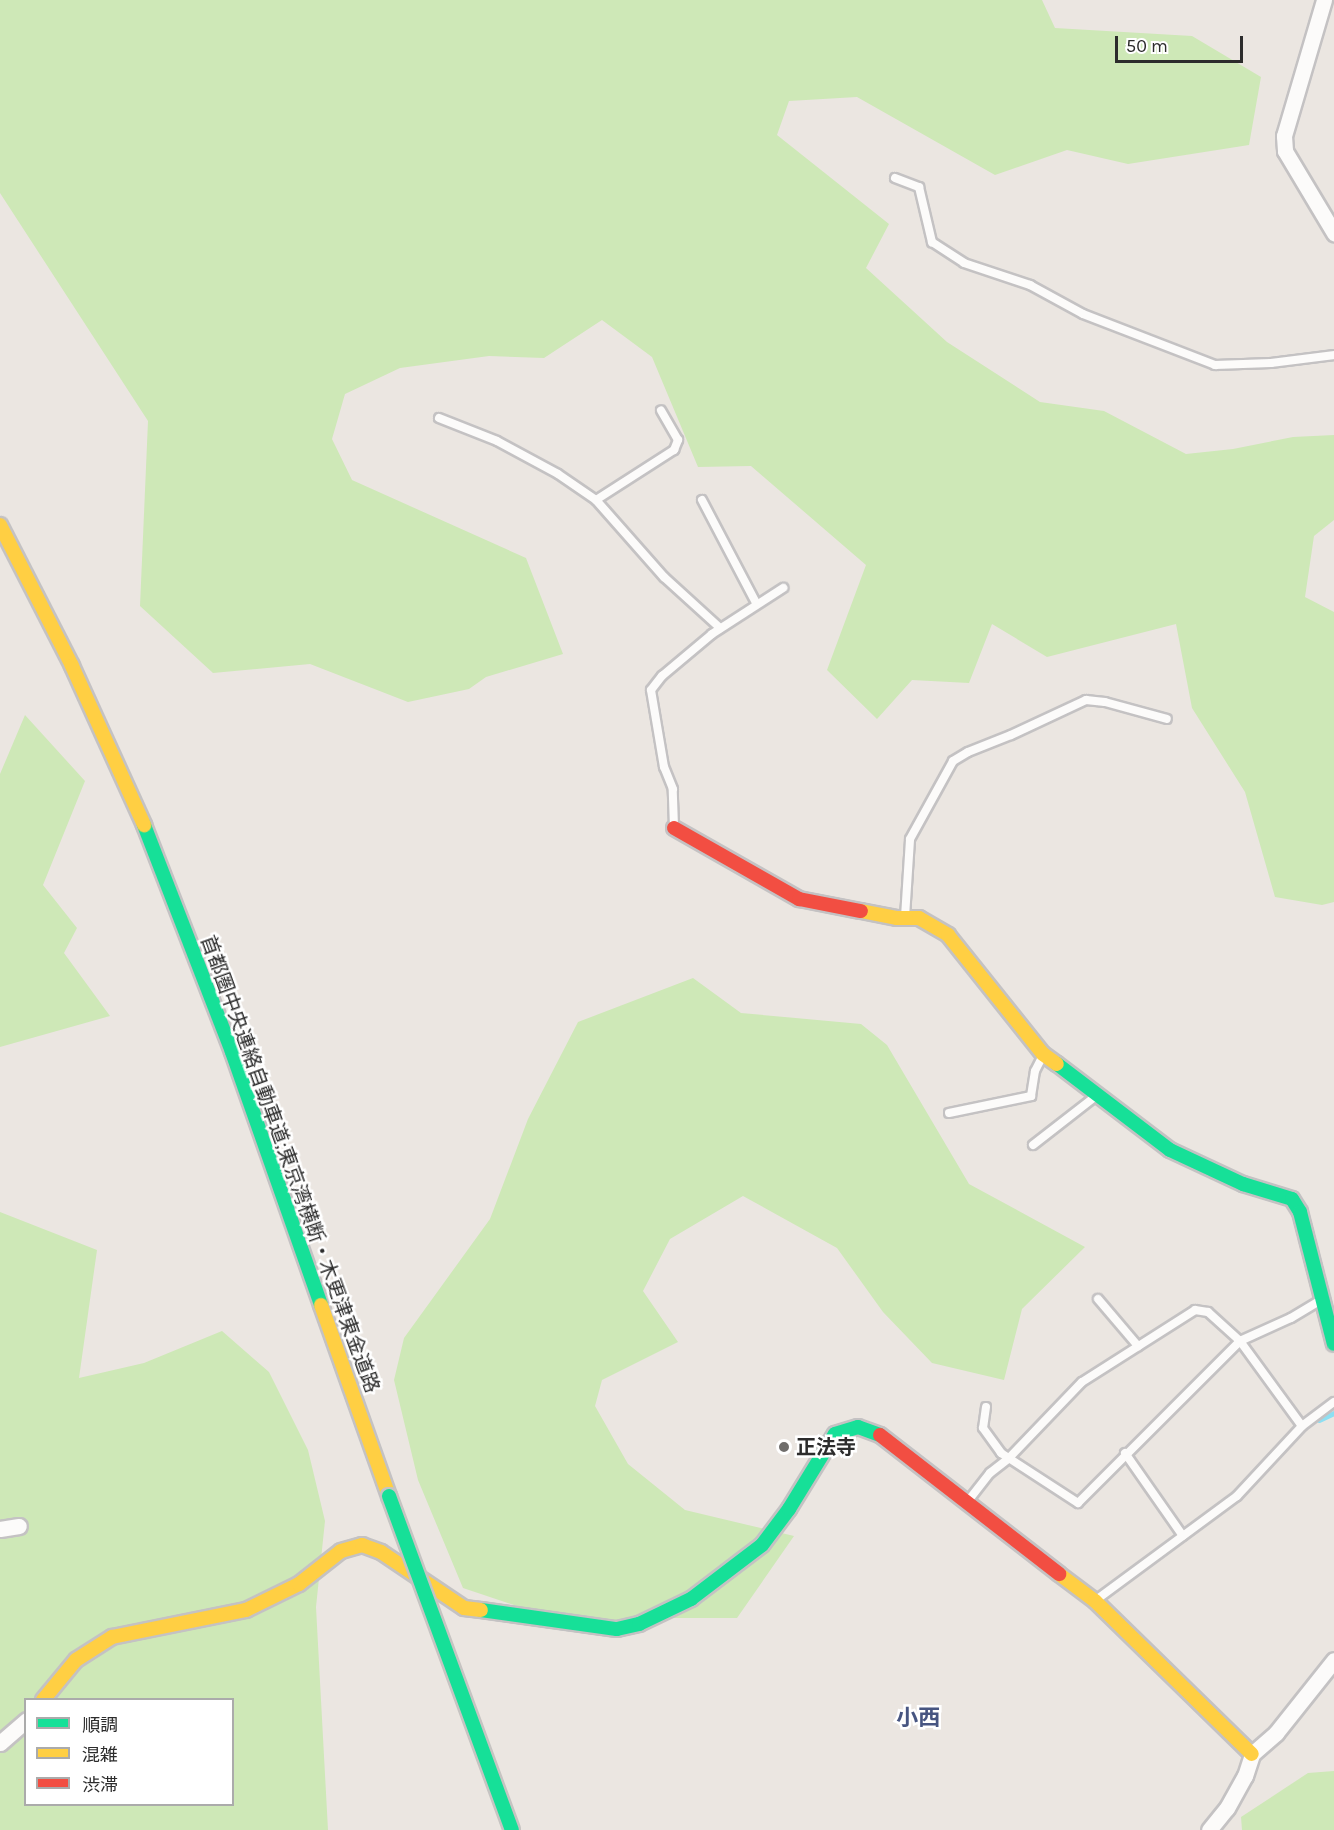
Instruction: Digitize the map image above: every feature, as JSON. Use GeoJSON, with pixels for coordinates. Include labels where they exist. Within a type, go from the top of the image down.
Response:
{"type":"FeatureCollection","features":[{"type":"Feature","properties":{"kind":"main road","name":"首都圏中央連絡自動車道;東京湾横断・木更津東金道路"},"geometry":{"type":"LineString","coordinates":[[0,525],[72,666],[146,830],[236,1063],[388,1496],[512,1830]]}},
{"type":"Feature","properties":{"kind":"main road"},"geometry":{"type":"LineString","coordinates":[[674,828],[799,899],[905,918],[919,918],[948,935],[1043,1054],[1170,1150],[1243,1184],[1292,1199],[1300,1212],[1334,1344]]}},
{"type":"Feature","properties":{"kind":"main road"},"geometry":{"type":"LineString","coordinates":[[45,1698],[76,1660],[112,1637],[246,1610],[299,1584],[340,1551],[362,1545],[381,1552],[464,1608],[617,1629],[639,1624],[691,1599],[762,1545],[789,1509],[835,1434],[858,1427],[877,1433],[1095,1601],[1252,1754]]}},
{"type":"Feature","properties":{"kind":"street"},"geometry":{"type":"LineString","coordinates":[[1324,0],[1284,136],[1285,151],[1334,233]]}},
{"type":"Feature","properties":{"kind":"street"},"geometry":{"type":"LineString","coordinates":[[0,1529],[19,1526]]}},
{"type":"Feature","properties":{"kind":"street"},"geometry":{"type":"LineString","coordinates":[[1209,1830],[1227,1809],[1245,1776],[1252,1754],[1282,1725],[1334,1660]]}},
{"type":"Feature","properties":{"kind":"street"},"geometry":{"type":"LineString","coordinates":[[0,1743],[24,1721]]}},
{"type":"Feature","properties":{"kind":"lane"},"geometry":{"type":"LineString","coordinates":[[895,178],[919,188],[932,242],[964,263],[1030,285],[1083,314],[1215,365],[1271,363],[1334,355]]}},
{"type":"Feature","properties":{"kind":"lane"},"geometry":{"type":"LineString","coordinates":[[596,500],[674,450],[678,440],[661,411]]}},
{"type":"Feature","properties":{"kind":"lane"},"geometry":{"type":"LineString","coordinates":[[439,418],[497,441],[558,474],[596,500],[664,577],[720,628]]}},
{"type":"Feature","properties":{"kind":"lane"},"geometry":{"type":"LineString","coordinates":[[702,500],[756,603]]}},
{"type":"Feature","properties":{"kind":"lane"},"geometry":{"type":"LineString","coordinates":[[674,828],[673,789],[664,767],[651,690],[662,676],[720,628],[756,603],[783,588]]}},
{"type":"Feature","properties":{"kind":"lane"},"geometry":{"type":"LineString","coordinates":[[905,918],[910,838],[953,761],[968,752],[1086,700],[1105,702],[1167,719]]}},
{"type":"Feature","properties":{"kind":"lane"},"geometry":{"type":"LineString","coordinates":[[949,1113],[1031,1096],[1035,1071],[1043,1054]]}},
{"type":"Feature","properties":{"kind":"lane"},"geometry":{"type":"LineString","coordinates":[[1033,1145],[1097,1095]]}},
{"type":"Feature","properties":{"kind":"lane"},"geometry":{"type":"LineString","coordinates":[[1098,1299],[1138,1346]]}},
{"type":"Feature","properties":{"kind":"lane"},"geometry":{"type":"LineString","coordinates":[[986,1407],[983,1428],[1001,1453],[1078,1503],[1125,1453],[1240,1341],[1292,1318],[1323,1299]]}},
{"type":"Feature","properties":{"kind":"lane"},"geometry":{"type":"LineString","coordinates":[[967,1503],[990,1473],[1008,1458],[1082,1382],[1195,1310],[1208,1312],[1240,1341],[1302,1426]]}},
{"type":"Feature","properties":{"kind":"lane"},"geometry":{"type":"LineString","coordinates":[[1095,1601],[1237,1496],[1302,1426],[1334,1402]]}},
{"type":"Feature","properties":{"kind":"lane"},"geometry":{"type":"LineString","coordinates":[[1125,1453],[1183,1536]]}},
{"type":"Feature","properties":{"kind":"green space"},"geometry":{"type":"Polygon","coordinates":[[[0,0],[1042,0],[1055,28],[1192,36],[1261,77],[1249,145],[1128,164],[1067,150],[995,175],[857,97],[789,101],[777,135],[889,224],[866,268],[947,342],[1040,402],[1104,411],[1186,454],[1233,449],[1293,437],[1334,435],[1334,520],[1314,536],[1305,597],[1334,612],[1334,902],[1322,905],[1275,897],[1245,792],[1192,708],[1176,624],[1047,657],[992,624],[969,683],[912,680],[877,719],[827,670],[866,565],[751,466],[698,467],[652,357],[602,320],[544,358],[489,356],[400,368],[345,394],[332,439],[352,480],[526,558],[563,654],[486,677],[469,689],[408,702],[310,664],[213,673],[140,606],[148,421],[0,193],[0,0]]]}},
{"type":"Feature","properties":{"kind":"green space"},"geometry":{"type":"Polygon","coordinates":[[[25,715],[85,781],[43,885],[77,928],[64,953],[110,1016],[0,1047],[0,774],[25,715]]]}},
{"type":"Feature","properties":{"kind":"green space"},"geometry":{"type":"Polygon","coordinates":[[[693,978],[741,1013],[861,1024],[887,1045],[969,1184],[1085,1247],[1022,1309],[1004,1380],[932,1363],[883,1312],[837,1248],[743,1196],[670,1239],[643,1291],[678,1342],[602,1380],[595,1406],[628,1464],[685,1510],[794,1536],[737,1618],[643,1618],[585,1629],[463,1588],[418,1480],[394,1380],[404,1338],[490,1219],[528,1119],[578,1022],[693,978]]]}},
{"type":"Feature","properties":{"kind":"green space"},"geometry":{"type":"Polygon","coordinates":[[[0,1212],[97,1250],[79,1378],[144,1363],[222,1331],[269,1372],[308,1450],[325,1521],[316,1607],[328,1830],[0,1830],[0,1212]]]}},
{"type":"Feature","properties":{"kind":"green space"},"geometry":{"type":"Polygon","coordinates":[[[1334,1771],[1334,1830],[1242,1830],[1241,1817],[1308,1773],[1334,1771]]]}},
{"type":"Feature","properties":{"kind":"waterway"},"geometry":{"type":"LineString","coordinates":[[1319,1420],[1334,1413]]}},
{"type":"Feature","properties":{"kind":"traffic: fast"},"geometry":{"type":"LineString","coordinates":[[144,825],[232,1052],[321,1305]]}},
{"type":"Feature","properties":{"kind":"traffic: fast"},"geometry":{"type":"LineString","coordinates":[[1057,1064],[1170,1150],[1243,1184],[1292,1199],[1300,1212],[1334,1344]]}},
{"type":"Feature","properties":{"kind":"traffic: fast"},"geometry":{"type":"LineString","coordinates":[[481,1610],[617,1629],[639,1624],[691,1599],[762,1545],[789,1509],[835,1434],[858,1427],[880,1435]]}},
{"type":"Feature","properties":{"kind":"traffic: fast"},"geometry":{"type":"LineString","coordinates":[[389,1496],[512,1830]]}},
{"type":"Feature","properties":{"kind":"traffic: slow"},"geometry":{"type":"LineString","coordinates":[[0,525],[72,666],[144,825]]}},
{"type":"Feature","properties":{"kind":"traffic: slow"},"geometry":{"type":"LineString","coordinates":[[861,911],[897,918],[919,918],[948,935],[1043,1054],[1057,1064]]}},
{"type":"Feature","properties":{"kind":"traffic: slow"},"geometry":{"type":"LineString","coordinates":[[321,1305],[389,1496]]}},
{"type":"Feature","properties":{"kind":"traffic: slow"},"geometry":{"type":"LineString","coordinates":[[45,1698],[76,1660],[112,1637],[246,1610],[299,1584],[341,1551],[362,1545],[381,1552],[464,1608],[481,1610]]}},
{"type":"Feature","properties":{"kind":"traffic: slow"},"geometry":{"type":"LineString","coordinates":[[1059,1574],[1095,1601],[1252,1754]]}},
{"type":"Feature","properties":{"kind":"traffic: jam"},"geometry":{"type":"LineString","coordinates":[[674,828],[799,899],[861,911]]}},
{"type":"Feature","properties":{"kind":"traffic: jam"},"geometry":{"type":"LineString","coordinates":[[880,1435],[1059,1574]]}},
{"type":"Feature","properties":{"kind":"place","name":"正法寺"},"geometry":{"type":"Point","coordinates":[784,1447]}},
{"type":"Feature","properties":{"kind":"district","name":"小西"},"geometry":{"type":"Point","coordinates":[918,1719]}}]}
